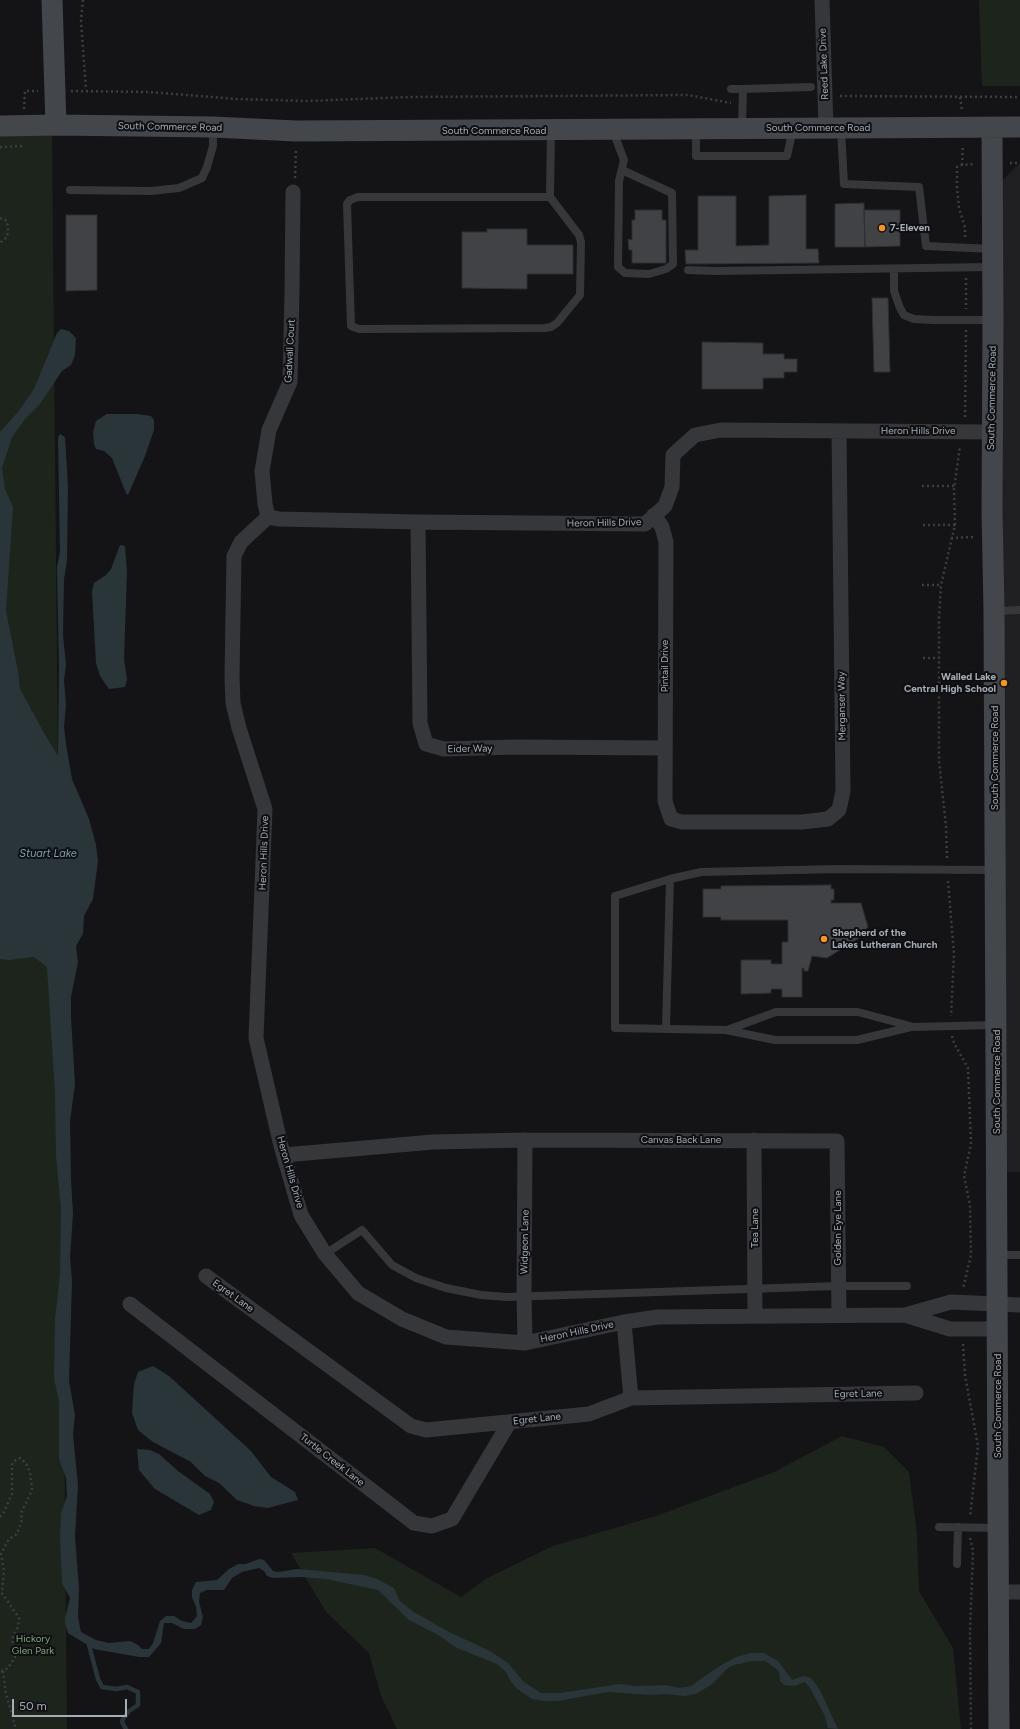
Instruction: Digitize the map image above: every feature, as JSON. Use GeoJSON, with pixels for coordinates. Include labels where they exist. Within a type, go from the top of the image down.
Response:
{"type":"FeatureCollection","features":[{"type":"Feature","properties":{"kind":"street"},"geometry":{"type":"LineString","coordinates":[[52,0],[56,125]]}},
{"type":"Feature","properties":{"kind":"street","name":"Reed Lake Drive"},"geometry":{"type":"LineString","coordinates":[[822,0],[825,96],[834,128]]}},
{"type":"Feature","properties":{"kind":"street","name":"South Commerce Road"},"geometry":{"type":"LineString","coordinates":[[0,126],[56,125],[213,127],[296,130],[696,130],[742,128],[793,129],[992,127],[992,536],[994,611],[999,1729]]}},
{"type":"Feature","properties":{"kind":"street"},"geometry":{"type":"LineString","coordinates":[[992,127],[1020,127]]}},
{"type":"Feature","properties":{"kind":"street","name":"Gadwall Court"},"geometry":{"type":"LineString","coordinates":[[273,518],[265,504],[262,471],[269,430],[290,382],[293,192]]}},
{"type":"Feature","properties":{"kind":"street","name":"Heron Hills Drive"},"geometry":{"type":"LineString","coordinates":[[992,432],[721,430],[695,435],[673,455],[672,487],[665,506],[645,524],[418,522],[273,518],[240,542],[234,556],[232,678],[233,703],[239,728],[265,809],[256,1038],[284,1154],[302,1215],[325,1254],[358,1293],[402,1319],[446,1337],[525,1343],[624,1322],[658,1317],[905,1314],[951,1302],[1020,1305]]}},
{"type":"Feature","properties":{"kind":"street","name":"Merganser Way"},"geometry":{"type":"LineString","coordinates":[[671,819],[682,822],[802,822],[828,819],[839,810],[843,790],[839,430]]}},
{"type":"Feature","properties":{"kind":"street","name":"Pintail Drive"},"geometry":{"type":"LineString","coordinates":[[654,515],[662,527],[666,542],[665,801],[671,819]]}},
{"type":"Feature","properties":{"kind":"street","name":"Eider Way"},"geometry":{"type":"LineString","coordinates":[[418,522],[420,723],[426,744],[444,749],[517,747],[665,748]]}},
{"type":"Feature","properties":{"kind":"street","name":"Canvas Back Lane"},"geometry":{"type":"LineString","coordinates":[[284,1154],[433,1142],[526,1140],[838,1141]]}},
{"type":"Feature","properties":{"kind":"street","name":"Widgeon Lane"},"geometry":{"type":"LineString","coordinates":[[525,1343],[524,1295],[526,1140]]}},
{"type":"Feature","properties":{"kind":"street","name":"Tea Lane"},"geometry":{"type":"LineString","coordinates":[[754,1140],[755,1315]]}},
{"type":"Feature","properties":{"kind":"street","name":"Golden Eye Lane"},"geometry":{"type":"LineString","coordinates":[[838,1141],[839,1316]]}},
{"type":"Feature","properties":{"kind":"street","name":"Egret Lane"},"geometry":{"type":"LineString","coordinates":[[206,1276],[411,1426],[426,1430],[589,1414],[631,1398],[916,1393]]}},
{"type":"Feature","properties":{"kind":"street","name":"Turtle Creek Lane"},"geometry":{"type":"LineString","coordinates":[[130,1304],[414,1523],[432,1526],[452,1519],[509,1423]]}},
{"type":"Feature","properties":{"kind":"street","name":"Heron Hills Drive"},"geometry":{"type":"LineString","coordinates":[[905,1314],[950,1329],[998,1329]]}},
{"type":"Feature","properties":{"kind":"street"},"geometry":{"type":"LineString","coordinates":[[624,1322],[631,1398]]}},
{"type":"Feature","properties":{"kind":"street"},"geometry":{"type":"LineString","coordinates":[[998,1592],[1020,1592]]}},
{"type":"Feature","properties":{"kind":"lane"},"geometry":{"type":"LineString","coordinates":[[731,89],[811,87]]}},
{"type":"Feature","properties":{"kind":"lane"},"geometry":{"type":"LineString","coordinates":[[742,128],[743,89]]}},
{"type":"Feature","properties":{"kind":"lane"},"geometry":{"type":"LineString","coordinates":[[70,190],[151,191],[179,188],[202,178],[213,146],[213,127]]}},
{"type":"Feature","properties":{"kind":"lane"},"geometry":{"type":"LineString","coordinates":[[834,128],[844,184],[919,187],[926,246],[965,248],[993,258]]}},
{"type":"Feature","properties":{"kind":"lane"},"geometry":{"type":"LineString","coordinates":[[696,130],[696,156],[787,156],[793,129]]}},
{"type":"Feature","properties":{"kind":"lane"},"geometry":{"type":"LineString","coordinates":[[550,197],[358,198],[350,200],[347,204],[351,326],[360,330],[545,328],[554,326],[580,295],[581,242],[579,235],[550,197],[551,130]]}},
{"type":"Feature","properties":{"kind":"lane"},"geometry":{"type":"LineString","coordinates":[[613,130],[624,160],[619,181],[618,267],[625,273],[649,274],[666,269],[673,264],[672,193],[622,170]]}},
{"type":"Feature","properties":{"kind":"lane"},"geometry":{"type":"LineString","coordinates":[[688,270],[716,271],[966,268],[993,258]]}},
{"type":"Feature","properties":{"kind":"lane"},"geometry":{"type":"LineString","coordinates":[[894,269],[894,291],[904,315],[914,319],[993,320]]}},
{"type":"Feature","properties":{"kind":"lane"},"geometry":{"type":"LineString","coordinates":[[994,611],[1020,610]]}},
{"type":"Feature","properties":{"kind":"lane"},"geometry":{"type":"LineString","coordinates":[[911,1026],[856,1040],[775,1040],[726,1030],[615,1028],[615,896],[670,879],[701,872],[838,869],[995,870]]}},
{"type":"Feature","properties":{"kind":"lane"},"geometry":{"type":"LineString","coordinates":[[666,1028],[670,879]]}},
{"type":"Feature","properties":{"kind":"lane"},"geometry":{"type":"LineString","coordinates":[[726,1030],[776,1012],[858,1012],[911,1026],[950,1027],[996,1025]]}},
{"type":"Feature","properties":{"kind":"lane"},"geometry":{"type":"LineString","coordinates":[[325,1254],[362,1230],[392,1265],[416,1278],[446,1288],[481,1295],[507,1297],[524,1295],[755,1288],[907,1286]]}},
{"type":"Feature","properties":{"kind":"lane"},"geometry":{"type":"LineString","coordinates":[[997,1256],[1020,1255]]}},
{"type":"Feature","properties":{"kind":"lane"},"geometry":{"type":"LineString","coordinates":[[939,1527],[998,1528]]}},
{"type":"Feature","properties":{"kind":"lane"},"geometry":{"type":"LineString","coordinates":[[957,1564],[958,1527]]}},
{"type":"Feature","properties":{"kind":"path"},"geometry":{"type":"LineString","coordinates":[[84,0],[81,20],[86,90]]}},
{"type":"Feature","properties":{"kind":"path"},"geometry":{"type":"LineString","coordinates":[[25,91],[55,92],[86,90],[149,92],[237,99],[307,101],[409,97],[688,94],[731,103],[742,102]]}},
{"type":"Feature","properties":{"kind":"path"},"geometry":{"type":"LineString","coordinates":[[825,96],[1020,97]]}},
{"type":"Feature","properties":{"kind":"path"},"geometry":{"type":"LineString","coordinates":[[293,192],[296,130]]}},
{"type":"Feature","properties":{"kind":"path"},"geometry":{"type":"LineString","coordinates":[[962,165],[957,167],[957,188],[959,208],[965,227],[965,248]]}},
{"type":"Feature","properties":{"kind":"path"},"geometry":{"type":"LineString","coordinates":[[0,218],[7,221],[8,230],[7,237],[0,243]]}},
{"type":"Feature","properties":{"kind":"path"},"geometry":{"type":"LineString","coordinates":[[964,1302],[963,1288],[971,1255],[970,1205],[964,1176],[971,1144],[968,1068],[954,1043],[950,1027],[954,954],[947,870],[946,826],[939,761],[939,618],[941,585],[955,525],[954,486],[963,432],[966,395],[966,268]]}},
{"type":"Feature","properties":{"kind":"path"},"geometry":{"type":"LineString","coordinates":[[922,486],[954,486]]}},
{"type":"Feature","properties":{"kind":"path"},"geometry":{"type":"LineString","coordinates":[[923,525],[955,525]]}},
{"type":"Feature","properties":{"kind":"path"},"geometry":{"type":"LineString","coordinates":[[951,538],[992,536]]}},
{"type":"Feature","properties":{"kind":"path"},"geometry":{"type":"LineString","coordinates":[[922,585],[941,585]]}},
{"type":"Feature","properties":{"kind":"path"},"geometry":{"type":"LineString","coordinates":[[923,658],[939,658]]}},
{"type":"Feature","properties":{"kind":"path"},"geometry":{"type":"LineString","coordinates":[[964,1330],[964,1375],[978,1446],[969,1528],[973,1551],[970,1631],[971,1729]]}},
{"type":"Feature","properties":{"kind":"path"},"geometry":{"type":"LineString","coordinates":[[0,1517],[4,1512],[12,1494],[12,1465],[14,1461],[20,1458],[26,1463],[30,1472],[32,1490],[22,1513],[22,1520],[17,1534],[9,1539],[1,1554],[4,1571],[2,1593],[19,1618],[18,1627],[12,1639],[15,1657],[8,1668],[1,1671],[16,1729]]}},
{"type":"Feature","properties":{"kind":"path"},"geometry":{"type":"LineString","coordinates":[[0,1570],[4,1571]]}},
{"type":"Feature","properties":{"kind":"shaded area","name":"Walled Lake Central High School"},"geometry":{"type":"Polygon","coordinates":[[[1020,163],[1020,1172],[988,1172],[988,195],[1020,163]]]}},
{"type":"Feature","properties":{"kind":"green space"},"geometry":{"type":"Polygon","coordinates":[[[979,0],[1020,0],[1020,86],[982,86],[979,0]]]}},
{"type":"Feature","properties":{"kind":"green space","name":"Hickory Glen Park"},"geometry":{"type":"Polygon","coordinates":[[[52,132],[67,1729],[0,1729],[0,133],[52,132]]]}},
{"type":"Feature","properties":{"kind":"green space"},"geometry":{"type":"Polygon","coordinates":[[[842,1436],[884,1447],[909,1472],[917,1534],[919,1591],[953,1648],[961,1729],[397,1729],[381,1696],[369,1653],[326,1612],[291,1553],[375,1548],[461,1597],[487,1578],[553,1546],[656,1516],[774,1472],[842,1436]]]}},
{"type":"Feature","properties":{"kind":"water","name":"Stuart Lake"},"geometry":{"type":"Polygon","coordinates":[[[61,329],[69,331],[76,338],[75,355],[71,365],[62,371],[40,404],[25,419],[12,437],[2,468],[5,489],[13,507],[6,611],[18,671],[20,689],[58,756],[59,670],[57,567],[60,552],[58,437],[60,434],[65,437],[68,487],[67,561],[64,579],[63,635],[66,665],[64,680],[66,705],[64,726],[72,779],[89,819],[96,845],[98,861],[93,899],[84,916],[83,934],[76,946],[78,962],[71,997],[75,1084],[70,1121],[73,1214],[70,1257],[72,1281],[69,1381],[75,1415],[73,1435],[78,1485],[75,1536],[79,1589],[78,1617],[81,1632],[96,1640],[109,1643],[130,1641],[142,1649],[149,1649],[153,1643],[160,1621],[166,1616],[174,1616],[182,1621],[191,1623],[197,1616],[196,1607],[192,1597],[192,1590],[196,1582],[217,1580],[229,1569],[238,1564],[246,1564],[259,1559],[264,1560],[273,1571],[278,1572],[297,1569],[364,1575],[377,1579],[394,1588],[399,1600],[412,1611],[447,1631],[490,1651],[508,1663],[524,1682],[541,1693],[560,1693],[620,1684],[636,1686],[666,1685],[679,1688],[691,1686],[718,1667],[736,1657],[751,1653],[764,1653],[778,1661],[792,1680],[803,1676],[811,1678],[820,1690],[838,1729],[828,1728],[825,1716],[810,1688],[805,1682],[795,1686],[784,1685],[780,1681],[779,1671],[765,1661],[752,1661],[734,1665],[728,1668],[711,1685],[696,1694],[685,1696],[608,1692],[558,1701],[532,1699],[516,1688],[506,1672],[497,1664],[457,1648],[438,1635],[409,1620],[378,1590],[326,1579],[301,1577],[273,1578],[267,1576],[264,1571],[259,1568],[242,1572],[232,1578],[224,1590],[207,1590],[200,1593],[199,1602],[203,1617],[201,1625],[195,1629],[184,1629],[172,1623],[164,1623],[161,1643],[149,1657],[139,1657],[94,1649],[68,1633],[65,1618],[70,1598],[62,1583],[60,1539],[61,1513],[67,1496],[66,1478],[59,1459],[59,1401],[54,1379],[55,1319],[60,1275],[61,1209],[56,1156],[55,1093],[47,967],[34,957],[9,960],[0,959],[0,432],[18,412],[34,389],[57,333],[61,329]]]}},
{"type":"Feature","properties":{"kind":"water"},"geometry":{"type":"Polygon","coordinates":[[[107,414],[137,414],[151,416],[154,420],[154,430],[145,456],[128,495],[112,458],[104,451],[96,449],[94,444],[93,432],[96,421],[107,414]]]}},
{"type":"Feature","properties":{"kind":"water"},"geometry":{"type":"Polygon","coordinates":[[[120,545],[125,546],[127,572],[124,659],[127,679],[125,687],[109,689],[100,676],[96,663],[92,591],[94,583],[106,575],[111,569],[120,545]]]}},
{"type":"Feature","properties":{"kind":"water"},"geometry":{"type":"Polygon","coordinates":[[[153,1366],[169,1376],[251,1451],[271,1477],[295,1492],[298,1500],[268,1508],[254,1506],[237,1500],[219,1483],[205,1476],[191,1462],[153,1442],[138,1430],[132,1413],[134,1384],[138,1372],[153,1366]]]}},
{"type":"Feature","properties":{"kind":"water"},"geometry":{"type":"Polygon","coordinates":[[[137,1449],[150,1450],[159,1454],[178,1471],[210,1494],[214,1502],[211,1510],[199,1515],[155,1489],[139,1470],[137,1449]]]}},
{"type":"Feature","properties":{"kind":"building"},"geometry":{"type":"Polygon","coordinates":[[[806,195],[806,249],[818,249],[819,263],[686,264],[685,250],[698,250],[698,196],[736,196],[736,246],[769,245],[769,196],[806,195]]]}},
{"type":"Feature","properties":{"kind":"building"},"geometry":{"type":"Polygon","coordinates":[[[864,203],[865,247],[835,247],[835,204],[864,203]]]}},
{"type":"Feature","properties":{"kind":"building"},"geometry":{"type":"Polygon","coordinates":[[[635,210],[662,210],[662,220],[666,220],[666,263],[632,263],[632,250],[629,250],[628,239],[632,240],[632,220],[635,220],[635,210]]]}},
{"type":"Feature","properties":{"kind":"building","name":"7-Eleven"},"geometry":{"type":"Polygon","coordinates":[[[864,210],[900,210],[900,246],[865,247],[864,210]]]}},
{"type":"Feature","properties":{"kind":"building"},"geometry":{"type":"Polygon","coordinates":[[[66,215],[97,215],[97,290],[66,291],[66,215]]]}},
{"type":"Feature","properties":{"kind":"building"},"geometry":{"type":"Polygon","coordinates":[[[487,229],[527,229],[527,245],[573,245],[573,274],[527,274],[527,289],[462,288],[462,232],[487,232],[487,229]]]}},
{"type":"Feature","properties":{"kind":"building"},"geometry":{"type":"Polygon","coordinates":[[[872,298],[888,298],[890,372],[874,372],[872,298]]]}},
{"type":"Feature","properties":{"kind":"building"},"geometry":{"type":"Polygon","coordinates":[[[702,342],[763,343],[763,354],[784,354],[784,359],[797,359],[797,372],[784,372],[784,378],[763,378],[763,389],[702,389],[702,342]]]}},
{"type":"Feature","properties":{"kind":"building","name":"Shepherd of the Lakes Lutheran Church"},"geometry":{"type":"Polygon","coordinates":[[[831,885],[831,889],[834,889],[834,900],[831,900],[831,903],[861,903],[868,927],[865,930],[867,933],[827,958],[812,956],[808,971],[804,971],[804,968],[802,968],[802,997],[782,997],[782,989],[771,989],[771,993],[741,994],[741,960],[771,960],[771,964],[782,964],[782,942],[788,942],[788,920],[721,920],[721,917],[703,917],[703,889],[721,889],[721,886],[831,885]]]}},
{"type":"Feature","properties":{"kind":"waterway"},"geometry":{"type":"LineString","coordinates":[[89,1645],[98,1679],[102,1687],[116,1689],[127,1687],[138,1692],[138,1705],[129,1711],[122,1722],[126,1729]]}},
{"type":"Feature","properties":{"kind":"place","name":"7-Eleven"},"geometry":{"type":"Point","coordinates":[882,228]}},
{"type":"Feature","properties":{"kind":"place","name":"Walled Lake Central High School"},"geometry":{"type":"Point","coordinates":[1004,683]}},
{"type":"Feature","properties":{"kind":"place","name":"Shepherd of the Lakes Lutheran Church"},"geometry":{"type":"Point","coordinates":[824,939]}}]}
